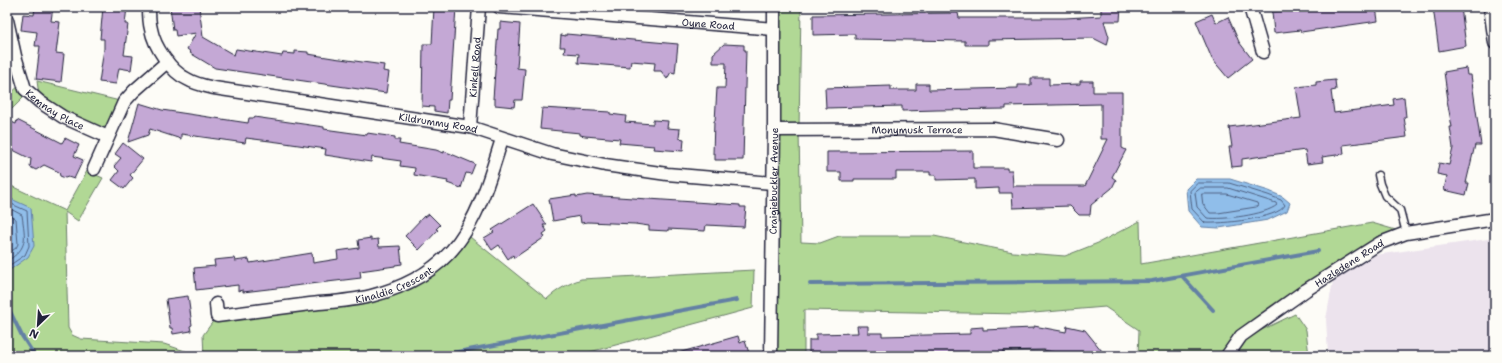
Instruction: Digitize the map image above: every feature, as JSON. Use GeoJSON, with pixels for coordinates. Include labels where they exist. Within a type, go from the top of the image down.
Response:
{"type":"FeatureCollection","features":[{"type":"Feature","properties":{"kind":"street","name":"Kildrummy Road"},"geometry":{"type":"LineString","coordinates":[[149,7],[151,30],[157,46],[176,72],[186,79],[214,88],[470,128],[552,154],[605,165],[666,174],[773,183]]}},
{"type":"Feature","properties":{"kind":"street","name":"Kinkell Road"},"geometry":{"type":"LineString","coordinates":[[470,128],[479,7]]}},
{"type":"Feature","properties":{"kind":"street","name":"Oyne Road"},"geometry":{"type":"LineString","coordinates":[[500,7],[774,29]]}},
{"type":"Feature","properties":{"kind":"street","name":"Craigiebuckler Avenue"},"geometry":{"type":"LineString","coordinates":[[771,356],[774,7]]}},
{"type":"Feature","properties":{"kind":"street"},"geometry":{"type":"LineString","coordinates":[[1250,7],[1263,52]]}},
{"type":"Feature","properties":{"kind":"street"},"geometry":{"type":"LineString","coordinates":[[1490,7],[1495,43]]}},
{"type":"Feature","properties":{"kind":"street","name":"Kemnay Place"},"geometry":{"type":"LineString","coordinates":[[7,20],[15,56],[25,89],[40,102],[62,117],[108,137]]}},
{"type":"Feature","properties":{"kind":"street"},"geometry":{"type":"LineString","coordinates":[[94,169],[124,102],[134,91],[168,62]]}},
{"type":"Feature","properties":{"kind":"street","name":"Monymusk Terrace"},"geometry":{"type":"LineString","coordinates":[[774,130],[994,129],[1058,140]]}},
{"type":"Feature","properties":{"kind":"street","name":"Kinaldie Crescent"},"geometry":{"type":"LineString","coordinates":[[216,304],[217,316],[369,297],[415,280],[433,268],[451,252],[465,232],[471,222],[489,179],[502,139]]}},
{"type":"Feature","properties":{"kind":"street","name":"Hazledene Road"},"geometry":{"type":"LineString","coordinates":[[1226,356],[1241,336],[1306,290],[1380,243],[1406,233],[1495,218]]}},
{"type":"Feature","properties":{"kind":"lane"},"geometry":{"type":"LineString","coordinates":[[1378,175],[1385,196],[1400,210],[1406,233]]}},
{"type":"Feature","properties":{"kind":"shaded area"},"geometry":{"type":"Polygon","coordinates":[[[1495,238],[1495,356],[1328,356],[1326,319],[1333,281],[1375,255],[1495,238]]]}},
{"type":"Feature","properties":{"kind":"green space"},"geometry":{"type":"Polygon","coordinates":[[[774,7],[801,7],[799,130],[801,242],[820,243],[839,236],[934,236],[1013,252],[1065,256],[1098,243],[1140,221],[1141,264],[1372,223],[1406,233],[1306,290],[1227,356],[1138,356],[1139,330],[1105,307],[1022,314],[804,310],[804,356],[771,356],[774,7]]]}},
{"type":"Feature","properties":{"kind":"green space"},"geometry":{"type":"Polygon","coordinates":[[[37,81],[124,102],[108,137],[40,102],[37,81]]]}},
{"type":"Feature","properties":{"kind":"green space"},"geometry":{"type":"Polygon","coordinates":[[[23,82],[28,93],[7,114],[7,97],[23,82]]]}},
{"type":"Feature","properties":{"kind":"green space"},"geometry":{"type":"Polygon","coordinates":[[[87,171],[103,178],[78,221],[65,212],[68,328],[72,335],[81,339],[164,344],[200,356],[7,356],[7,184],[65,211],[87,171]]]}},
{"type":"Feature","properties":{"kind":"green space"},"geometry":{"type":"Polygon","coordinates":[[[465,233],[547,299],[563,287],[581,279],[754,270],[753,308],[575,356],[204,356],[203,335],[217,316],[369,297],[415,280],[465,233]]]}},
{"type":"Feature","properties":{"kind":"green space"},"geometry":{"type":"Polygon","coordinates":[[[1295,314],[1306,330],[1309,356],[1236,356],[1249,336],[1295,314]]]}},
{"type":"Feature","properties":{"kind":"water"},"geometry":{"type":"Polygon","coordinates":[[[1196,179],[1230,179],[1269,191],[1283,197],[1290,203],[1287,211],[1268,220],[1219,228],[1202,227],[1188,211],[1186,189],[1196,179]]]}},
{"type":"Feature","properties":{"kind":"water"},"geometry":{"type":"Polygon","coordinates":[[[7,197],[31,208],[34,246],[28,257],[7,272],[7,197]]]}},
{"type":"Feature","properties":{"kind":"building"},"geometry":{"type":"Polygon","coordinates":[[[35,7],[53,7],[51,21],[60,22],[56,53],[64,54],[61,82],[36,79],[40,46],[35,46],[37,32],[21,30],[23,14],[34,15],[35,7]]]}},
{"type":"Feature","properties":{"kind":"building"},"geometry":{"type":"Polygon","coordinates":[[[103,7],[127,7],[125,24],[128,24],[124,55],[133,56],[131,70],[119,68],[116,84],[99,82],[104,49],[104,39],[100,39],[103,7]]]}},
{"type":"Feature","properties":{"kind":"building"},"geometry":{"type":"Polygon","coordinates":[[[170,7],[199,7],[203,37],[234,55],[236,49],[282,56],[283,53],[295,54],[295,51],[384,65],[383,71],[389,72],[386,93],[215,68],[190,53],[191,52],[187,49],[196,33],[176,36],[175,30],[173,30],[170,7]]]}},
{"type":"Feature","properties":{"kind":"building"},"geometry":{"type":"Polygon","coordinates":[[[434,7],[456,7],[450,100],[448,100],[447,113],[434,111],[434,107],[422,106],[423,44],[432,44],[434,7]]]}},
{"type":"Feature","properties":{"kind":"building"},"geometry":{"type":"Polygon","coordinates":[[[1101,7],[1121,7],[1120,21],[1104,21],[1109,37],[1107,45],[1093,38],[988,40],[988,45],[965,45],[965,41],[855,39],[855,34],[813,35],[813,15],[958,13],[959,18],[1065,18],[1101,16],[1101,7]]]}},
{"type":"Feature","properties":{"kind":"building"},"geometry":{"type":"Polygon","coordinates":[[[1332,7],[1376,7],[1378,21],[1301,32],[1300,30],[1274,33],[1272,12],[1294,10],[1294,12],[1332,7]]]}},
{"type":"Feature","properties":{"kind":"building"},"geometry":{"type":"Polygon","coordinates":[[[1433,7],[1461,7],[1466,46],[1439,51],[1433,7]]]}},
{"type":"Feature","properties":{"kind":"building"},"geometry":{"type":"Polygon","coordinates":[[[1212,14],[1216,23],[1228,17],[1239,42],[1252,59],[1228,78],[1212,59],[1196,21],[1212,14]]]}},
{"type":"Feature","properties":{"kind":"building"},"geometry":{"type":"Polygon","coordinates":[[[500,22],[520,24],[517,68],[525,69],[522,100],[515,100],[514,107],[495,105],[495,99],[493,99],[498,29],[500,29],[500,22]]]}},
{"type":"Feature","properties":{"kind":"building"},"geometry":{"type":"Polygon","coordinates":[[[566,34],[678,44],[675,73],[671,72],[667,79],[661,71],[654,71],[655,63],[631,61],[630,67],[578,63],[579,54],[564,53],[565,47],[560,47],[561,35],[566,36],[566,34]]]}},
{"type":"Feature","properties":{"kind":"building"},"geometry":{"type":"Polygon","coordinates":[[[724,44],[744,45],[744,50],[746,50],[743,160],[715,160],[715,154],[713,154],[717,88],[725,88],[726,63],[713,63],[713,54],[724,44]]]}},
{"type":"Feature","properties":{"kind":"building"},"geometry":{"type":"Polygon","coordinates":[[[1466,68],[1467,75],[1471,75],[1481,145],[1475,145],[1466,183],[1469,183],[1466,195],[1444,190],[1447,176],[1437,174],[1439,163],[1449,165],[1453,148],[1450,127],[1452,127],[1444,72],[1466,68]]]}},
{"type":"Feature","properties":{"kind":"building"},"geometry":{"type":"Polygon","coordinates":[[[1031,78],[1049,78],[1049,85],[1080,84],[1080,81],[1093,81],[1093,92],[1122,92],[1122,148],[1126,150],[1112,177],[1116,180],[1112,188],[1091,205],[1090,215],[1079,215],[1070,206],[1013,208],[1012,193],[999,193],[999,188],[975,189],[975,179],[936,180],[936,175],[930,175],[930,172],[896,172],[896,179],[854,179],[854,181],[841,181],[841,172],[827,172],[827,152],[973,151],[973,168],[1007,168],[1007,170],[1012,170],[1013,186],[1085,186],[1108,139],[1101,139],[1101,104],[1006,106],[1006,109],[902,111],[902,106],[826,108],[825,88],[891,86],[891,90],[916,90],[916,84],[929,84],[929,90],[1018,88],[1018,85],[1031,85],[1031,78]]]}},
{"type":"Feature","properties":{"kind":"building"},"geometry":{"type":"Polygon","coordinates":[[[1335,80],[1336,90],[1331,91],[1334,113],[1394,105],[1393,99],[1404,97],[1406,117],[1404,117],[1407,137],[1343,145],[1344,154],[1322,157],[1323,162],[1307,164],[1305,150],[1242,159],[1242,166],[1232,167],[1229,147],[1232,147],[1229,127],[1301,118],[1296,87],[1316,85],[1316,82],[1335,80]]]}},
{"type":"Feature","properties":{"kind":"building"},"geometry":{"type":"Polygon","coordinates":[[[139,103],[162,110],[248,123],[249,118],[254,117],[324,127],[324,129],[395,137],[395,140],[400,140],[399,144],[436,150],[444,153],[444,151],[475,164],[471,174],[466,173],[461,188],[447,183],[448,181],[414,175],[415,168],[400,166],[401,161],[372,157],[371,162],[325,155],[326,149],[278,142],[246,138],[245,143],[181,134],[181,139],[150,129],[148,135],[128,142],[139,103]]]}},
{"type":"Feature","properties":{"kind":"building"},"geometry":{"type":"Polygon","coordinates":[[[542,108],[610,112],[610,114],[626,116],[625,122],[653,124],[653,120],[668,121],[667,128],[680,129],[679,138],[684,139],[683,151],[653,149],[654,146],[619,143],[620,139],[585,136],[580,135],[580,133],[540,129],[542,108]]]}},
{"type":"Feature","properties":{"kind":"building"},"geometry":{"type":"Polygon","coordinates":[[[7,120],[16,124],[17,120],[62,143],[65,138],[79,145],[74,156],[83,160],[74,179],[60,176],[59,172],[44,165],[36,170],[30,167],[31,159],[7,147],[7,120]]]}},
{"type":"Feature","properties":{"kind":"building"},"geometry":{"type":"Polygon","coordinates":[[[123,143],[143,159],[130,175],[133,178],[124,189],[112,180],[119,171],[114,166],[121,158],[115,154],[123,143]]]}},
{"type":"Feature","properties":{"kind":"building"},"geometry":{"type":"Polygon","coordinates":[[[576,195],[576,197],[587,195],[740,205],[740,207],[746,207],[744,227],[706,225],[705,231],[668,229],[668,231],[649,230],[649,226],[635,224],[581,223],[580,216],[553,221],[549,199],[576,195]]]}},
{"type":"Feature","properties":{"kind":"building"},"geometry":{"type":"Polygon","coordinates":[[[533,204],[547,225],[543,225],[547,231],[543,234],[545,237],[514,258],[513,255],[508,259],[499,245],[492,250],[484,238],[494,232],[492,230],[533,204]]]}},
{"type":"Feature","properties":{"kind":"building"},"geometry":{"type":"Polygon","coordinates":[[[429,214],[440,225],[436,229],[438,230],[419,250],[405,236],[424,216],[425,217],[429,214]]]}},
{"type":"Feature","properties":{"kind":"building"},"geometry":{"type":"Polygon","coordinates":[[[371,238],[371,240],[378,239],[379,247],[400,246],[402,264],[360,271],[361,278],[243,292],[243,290],[238,291],[238,285],[196,290],[194,268],[215,266],[214,260],[234,258],[235,261],[249,259],[250,263],[312,253],[313,263],[338,259],[337,251],[359,248],[358,240],[371,238]]]}},
{"type":"Feature","properties":{"kind":"building"},"geometry":{"type":"Polygon","coordinates":[[[188,296],[192,325],[190,326],[191,331],[173,334],[172,328],[170,328],[166,299],[188,296]]]}},
{"type":"Feature","properties":{"kind":"building"},"geometry":{"type":"Polygon","coordinates":[[[857,326],[868,326],[868,333],[882,333],[882,336],[970,334],[970,328],[983,327],[983,330],[1034,328],[1034,326],[1066,332],[1067,326],[1085,330],[1106,356],[1069,356],[1044,350],[1003,351],[1003,353],[997,353],[997,355],[952,356],[889,356],[889,354],[809,355],[809,340],[816,340],[816,334],[858,333],[857,326]]]}},
{"type":"Feature","properties":{"kind":"building"},"geometry":{"type":"Polygon","coordinates":[[[738,336],[740,343],[745,341],[750,356],[679,356],[678,353],[738,336]]]}},
{"type":"Feature","properties":{"kind":"waterway"},"geometry":{"type":"LineString","coordinates":[[810,284],[1152,281],[1318,251]]}},
{"type":"Feature","properties":{"kind":"waterway"},"geometry":{"type":"LineString","coordinates":[[1182,276],[1213,310]]}},
{"type":"Feature","properties":{"kind":"waterway"},"geometry":{"type":"LineString","coordinates":[[436,356],[737,300]]}},
{"type":"Feature","properties":{"kind":"waterway"},"geometry":{"type":"LineString","coordinates":[[7,305],[22,336],[35,356]]}}]}
